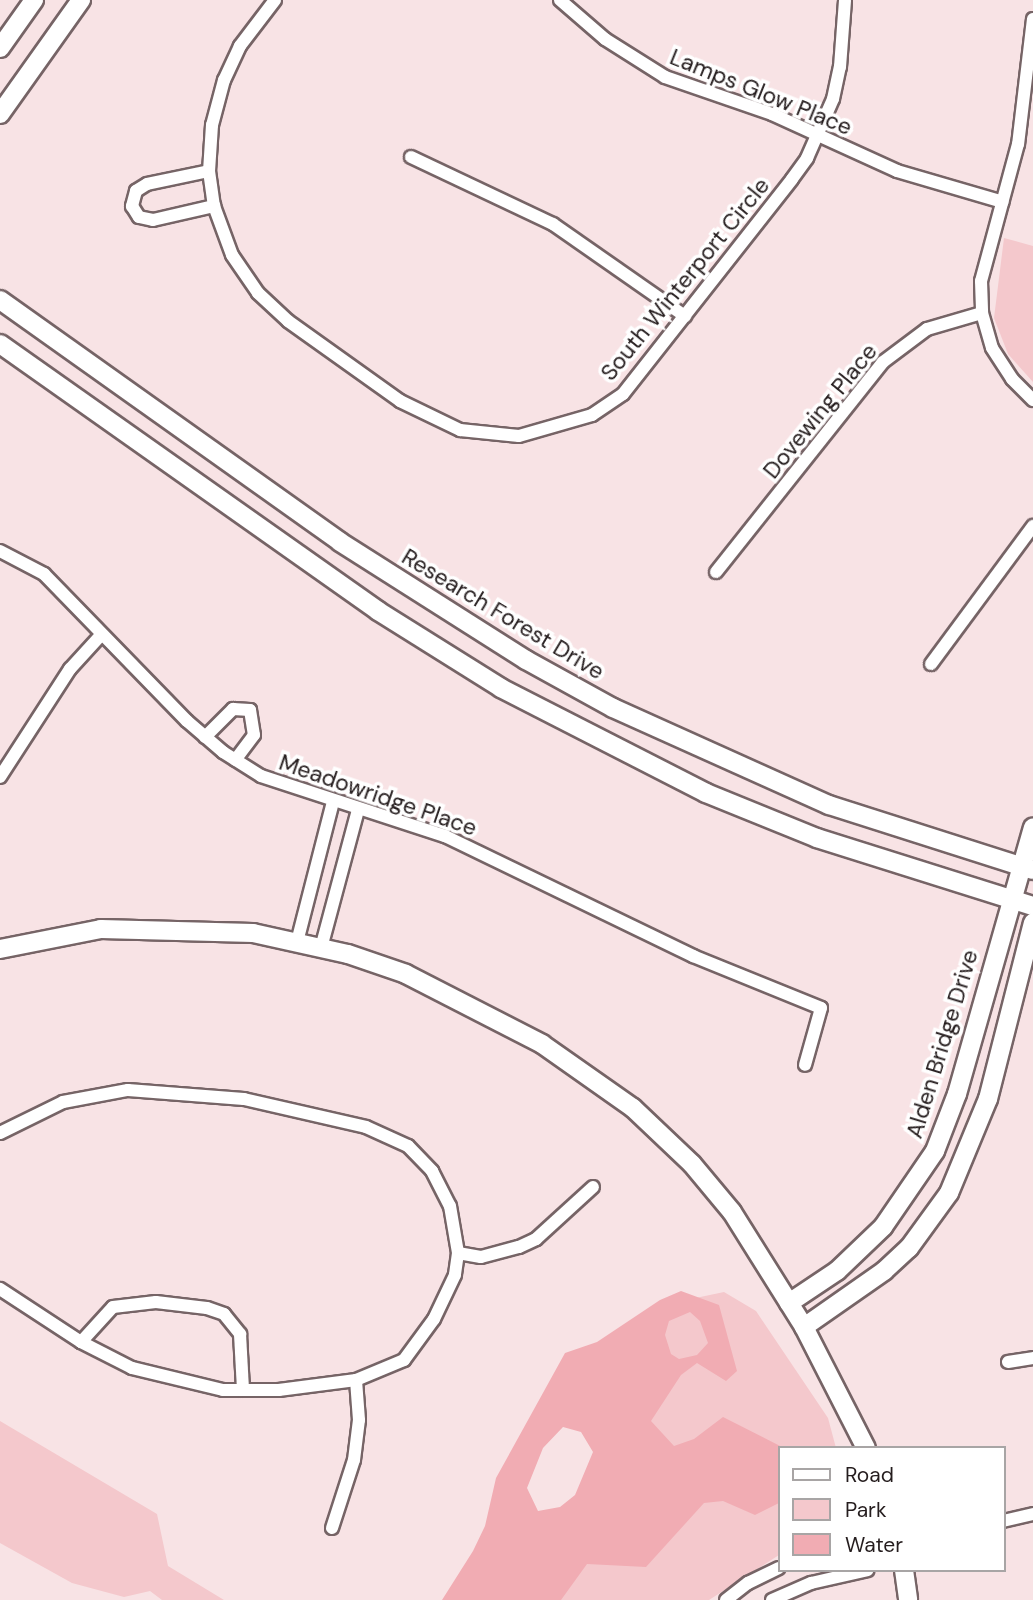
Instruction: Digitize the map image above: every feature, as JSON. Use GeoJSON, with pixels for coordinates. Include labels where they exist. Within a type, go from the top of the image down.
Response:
{"type":"FeatureCollection","features":[{"type":"Feature","properties":{"kind":"main road"},"geometry":{"type":"LineString","coordinates":[[0,48],[34,0]]}},
{"type":"Feature","properties":{"kind":"main road"},"geometry":{"type":"LineString","coordinates":[[0,114],[81,0]]}},
{"type":"Feature","properties":{"kind":"main road","name":"Research Forest Drive"},"geometry":{"type":"LineString","coordinates":[[0,300],[373,565],[548,672],[625,713],[829,805],[1027,868]]}},
{"type":"Feature","properties":{"kind":"main road"},"geometry":{"type":"LineString","coordinates":[[0,344],[378,611],[513,695],[682,781],[792,828],[931,877],[1033,906]]}},
{"type":"Feature","properties":{"kind":"main road","name":"Alden Bridge Drive"},"geometry":{"type":"LineString","coordinates":[[789,1303],[837,1271],[883,1227],[935,1152],[957,1094],[1011,900],[1027,868],[1033,828]]}},
{"type":"Feature","properties":{"kind":"main road"},"geometry":{"type":"LineString","coordinates":[[804,1327],[884,1271],[909,1248],[949,1193],[988,1099],[1033,923]]}},
{"type":"Feature","properties":{"kind":"main road"},"geometry":{"type":"LineString","coordinates":[[0,949],[101,929],[253,933],[321,947],[406,974],[485,1012],[542,1044],[633,1108],[692,1164],[732,1212],[804,1327],[865,1446]]}},
{"type":"Feature","properties":{"kind":"main road"},"geometry":{"type":"LineString","coordinates":[[904,1572],[908,1600]]}},
{"type":"Feature","properties":{"kind":"street","name":"South Winterport Circle"},"geometry":{"type":"LineString","coordinates":[[275,0],[240,46],[224,80],[212,125],[209,171],[214,206],[232,255],[271,306],[400,401],[460,430],[519,436],[592,415],[636,381],[792,179],[817,135],[841,67],[845,0]]}},
{"type":"Feature","properties":{"kind":"street","name":"Lamps Glow Place"},"geometry":{"type":"LineString","coordinates":[[560,0],[605,39],[648,68],[817,135],[897,171],[1003,202]]}},
{"type":"Feature","properties":{"kind":"street"},"geometry":{"type":"LineString","coordinates":[[1033,19],[1026,98],[1003,202],[981,281],[982,313],[1000,363],[1033,400]]}},
{"type":"Feature","properties":{"kind":"street"},"geometry":{"type":"LineString","coordinates":[[411,157],[553,224],[685,316]]}},
{"type":"Feature","properties":{"kind":"street"},"geometry":{"type":"LineString","coordinates":[[209,171],[147,184],[136,191],[132,206],[139,217],[153,220],[214,206]]}},
{"type":"Feature","properties":{"kind":"street","name":"Dovewing Place"},"geometry":{"type":"LineString","coordinates":[[716,572],[883,362],[926,329],[982,313]]}},
{"type":"Feature","properties":{"kind":"street"},"geometry":{"type":"LineString","coordinates":[[931,664],[1033,526]]}},
{"type":"Feature","properties":{"kind":"street","name":"Meadowridge Place"},"geometry":{"type":"LineString","coordinates":[[0,551],[44,574],[101,635],[205,737],[261,776],[333,802],[445,836],[693,956],[821,1008],[804,1065]]}},
{"type":"Feature","properties":{"kind":"street"},"geometry":{"type":"LineString","coordinates":[[0,777],[71,669],[101,635]]}},
{"type":"Feature","properties":{"kind":"street"},"geometry":{"type":"LineString","coordinates":[[205,737],[233,709],[250,710],[254,734],[235,760]]}},
{"type":"Feature","properties":{"kind":"street"},"geometry":{"type":"LineString","coordinates":[[297,942],[333,802]]}},
{"type":"Feature","properties":{"kind":"street"},"geometry":{"type":"LineString","coordinates":[[321,947],[358,810]]}},
{"type":"Feature","properties":{"kind":"street"},"geometry":{"type":"LineString","coordinates":[[0,1133],[63,1102],[128,1090],[244,1099],[366,1127],[408,1146],[432,1171],[450,1206],[458,1253],[455,1275],[417,1347],[404,1360],[356,1380],[243,1390],[155,1375],[82,1342],[0,1289]]}},
{"type":"Feature","properties":{"kind":"street"},"geometry":{"type":"LineString","coordinates":[[458,1253],[481,1257],[527,1243],[593,1187]]}},
{"type":"Feature","properties":{"kind":"street"},"geometry":{"type":"LineString","coordinates":[[82,1342],[113,1307],[156,1303],[207,1307],[224,1314],[240,1334],[243,1390]]}},
{"type":"Feature","properties":{"kind":"street"},"geometry":{"type":"LineString","coordinates":[[1008,1362],[1033,1358]]}},
{"type":"Feature","properties":{"kind":"street"},"geometry":{"type":"LineString","coordinates":[[332,1528],[354,1460],[359,1420],[356,1380]]}},
{"type":"Feature","properties":{"kind":"street"},"geometry":{"type":"LineString","coordinates":[[1005,1521],[1033,1514]]}},
{"type":"Feature","properties":{"kind":"street"},"geometry":{"type":"LineString","coordinates":[[726,1600],[748,1583],[778,1568]]}},
{"type":"Feature","properties":{"kind":"street"},"geometry":{"type":"LineString","coordinates":[[772,1600],[811,1583],[859,1572]]}},
{"type":"Feature","properties":{"kind":"green space"},"geometry":{"type":"Polygon","coordinates":[[[1004,238],[1033,246],[1033,382],[1008,354],[994,318],[1004,238]]]}},
{"type":"Feature","properties":{"kind":"green space"},"geometry":{"type":"Polygon","coordinates":[[[724,1292],[756,1311],[828,1418],[835,1446],[778,1446],[778,1556],[709,1600],[463,1600],[590,1511],[659,1320],[686,1300],[724,1292]]]}},
{"type":"Feature","properties":{"kind":"green space"},"geometry":{"type":"Polygon","coordinates":[[[0,1421],[157,1514],[168,1566],[224,1600],[162,1600],[150,1591],[124,1597],[72,1583],[0,1543],[0,1421]]]}},
{"type":"Feature","properties":{"kind":"water"},"geometry":{"type":"Polygon","coordinates":[[[681,1291],[719,1305],[737,1371],[726,1381],[697,1363],[681,1375],[651,1421],[674,1446],[694,1439],[723,1417],[780,1446],[778,1504],[755,1515],[723,1501],[704,1503],[646,1567],[587,1564],[561,1600],[442,1600],[473,1551],[485,1526],[496,1478],[565,1353],[597,1342],[660,1300],[681,1291]],[[690,1312],[669,1321],[665,1335],[671,1354],[679,1359],[697,1355],[708,1343],[700,1321],[690,1312]],[[563,1427],[543,1448],[527,1488],[538,1511],[560,1507],[575,1495],[593,1452],[581,1432],[563,1427]]]}}]}
